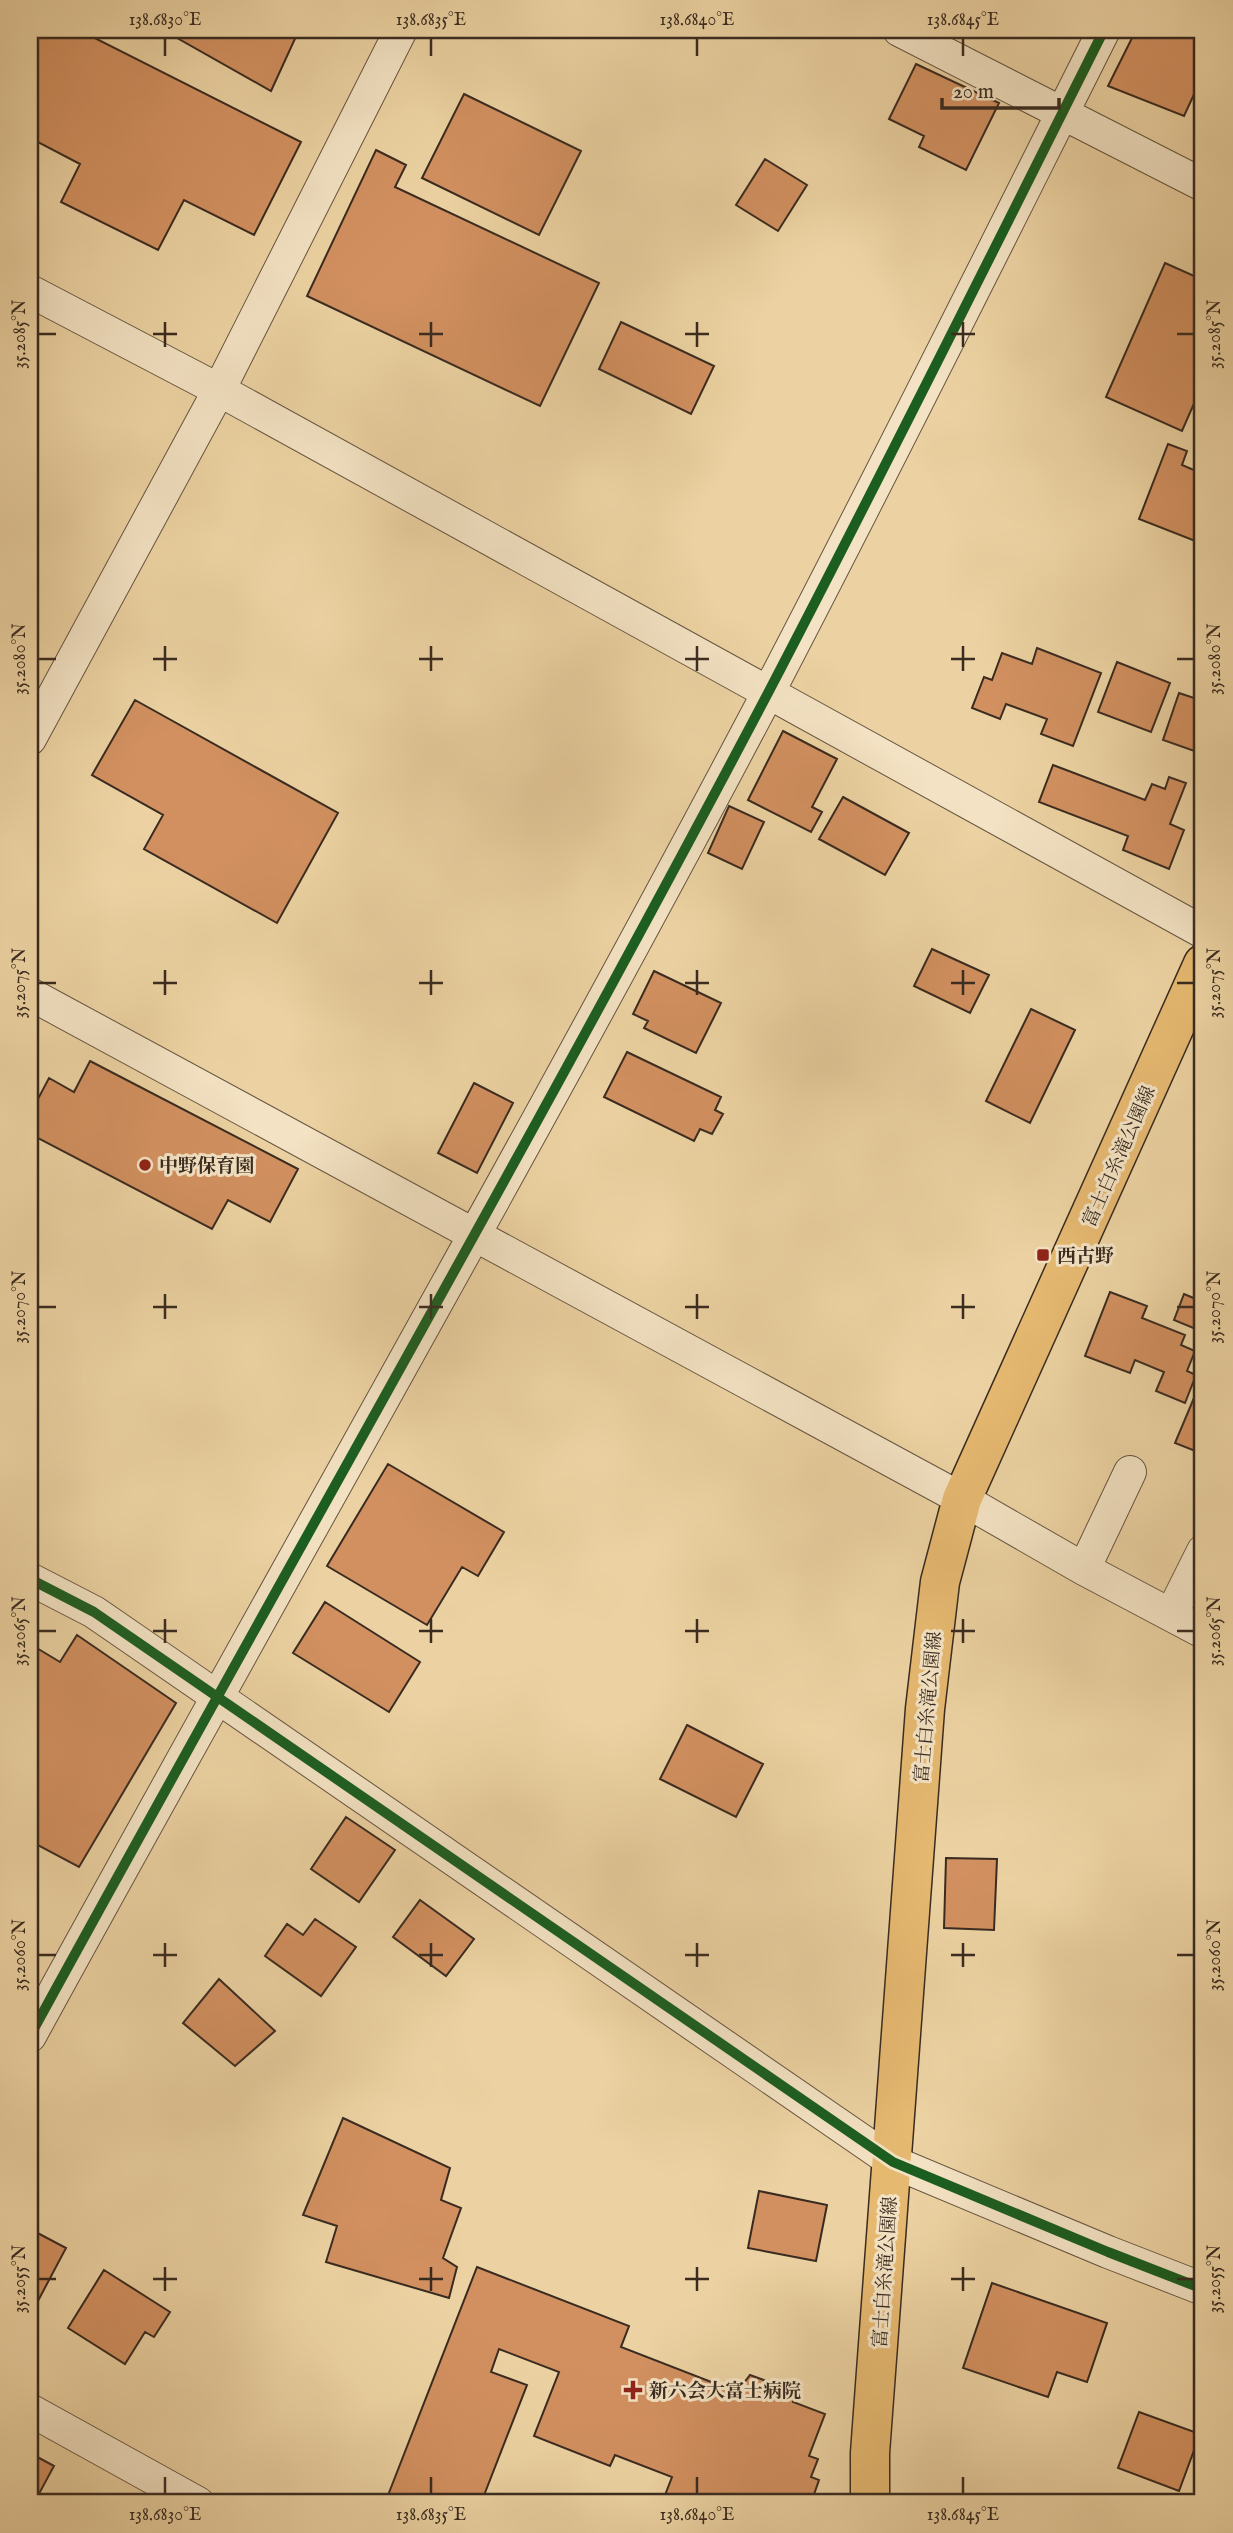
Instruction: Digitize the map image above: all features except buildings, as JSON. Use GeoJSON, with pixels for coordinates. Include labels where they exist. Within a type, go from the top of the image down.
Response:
{"type":"FeatureCollection","features":[{"type":"Feature","properties":{"kind":"main road","name":"富士白糸滝公園線"},"geometry":{"type":"LineString","coordinates":[[870,2503],[870,2453],[925,1709],[940,1581],[962,1499],[1203,964]]}},
{"type":"Feature","properties":{"kind":"street"},"geometry":{"type":"LineString","coordinates":[[30,739],[219,390],[401,30]]}},
{"type":"Feature","properties":{"kind":"street"},"geometry":{"type":"LineString","coordinates":[[899,30],[1203,185]]}},
{"type":"Feature","properties":{"kind":"street"},"geometry":{"type":"LineString","coordinates":[[30,2036],[216,1695],[475,1235],[768,692],[1104,30]]}},
{"type":"Feature","properties":{"kind":"street"},"geometry":{"type":"LineString","coordinates":[[30,291],[219,390],[1203,932]]}},
{"type":"Feature","properties":{"kind":"street"},"geometry":{"type":"LineString","coordinates":[[30,994],[1203,1632]]}},
{"type":"Feature","properties":{"kind":"street"},"geometry":{"type":"LineString","coordinates":[[1084,1569],[1129,1472]]}},
{"type":"Feature","properties":{"kind":"street"},"geometry":{"type":"LineString","coordinates":[[1171,1615],[1203,1551]]}},
{"type":"Feature","properties":{"kind":"street"},"geometry":{"type":"LineString","coordinates":[[30,1579],[94,1612],[893,2162],[1203,2289]]}},
{"type":"Feature","properties":{"kind":"street"},"geometry":{"type":"LineString","coordinates":[[30,2410],[198,2503]]}},
{"type":"Feature","properties":{"kind":"cycle path"},"geometry":{"type":"LineString","coordinates":[[30,2036],[495,1198],[678,862],[938,362],[1104,30]]}},
{"type":"Feature","properties":{"kind":"cycle path"},"geometry":{"type":"LineString","coordinates":[[30,1579],[94,1612],[893,2162],[1203,2289]]}},
{"type":"Feature","properties":{"kind":"place","name":"中野保育園"},"geometry":{"type":"Point","coordinates":[145,1165]}},
{"type":"Feature","properties":{"kind":"place","name":"西古野"},"geometry":{"type":"Point","coordinates":[1043,1255]}},
{"type":"Feature","properties":{"kind":"place","name":"新六会大富士病院"},"geometry":{"type":"Point","coordinates":[633,2390]}}]}
